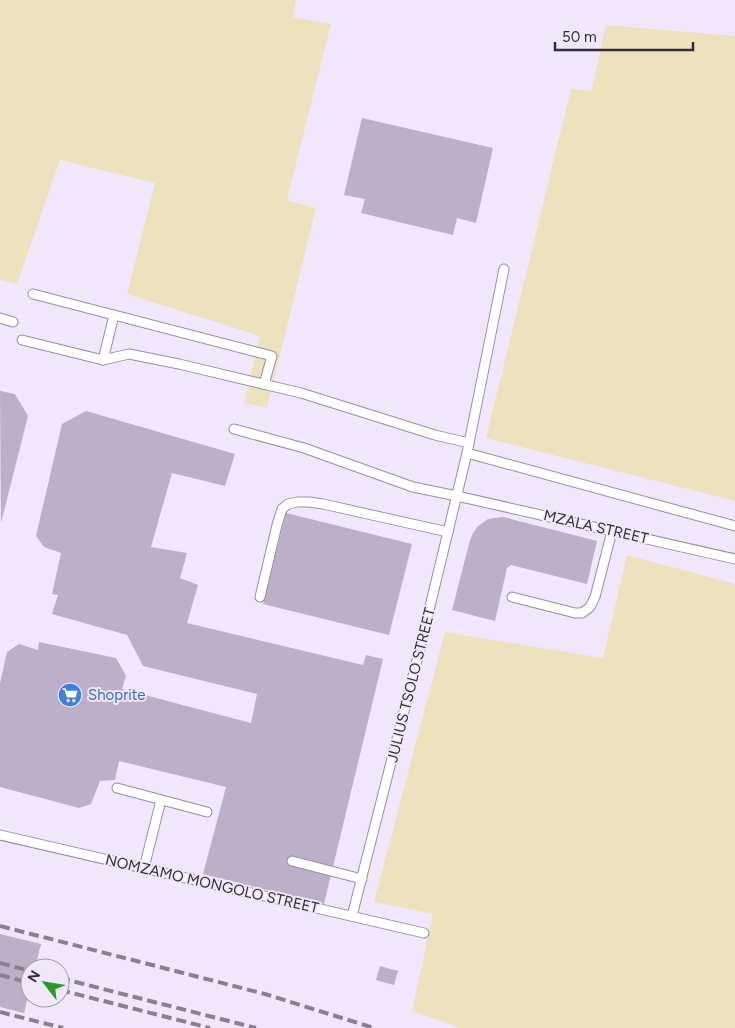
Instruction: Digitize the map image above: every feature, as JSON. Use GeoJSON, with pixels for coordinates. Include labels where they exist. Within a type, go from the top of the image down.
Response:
{"type":"FeatureCollection","features":[{"type":"Feature","properties":{"kind":"lane","name":"JULIUS TSOLO STREET"},"geometry":{"type":"LineString","coordinates":[[352,916],[467,454],[504,269]]}},
{"type":"Feature","properties":{"kind":"lane"},"geometry":{"type":"LineString","coordinates":[[33,294],[272,356],[264,384]]}},
{"type":"Feature","properties":{"kind":"lane"},"geometry":{"type":"LineString","coordinates":[[103,360],[114,315]]}},
{"type":"Feature","properties":{"kind":"lane"},"geometry":{"type":"LineString","coordinates":[[0,318],[13,322]]}},
{"type":"Feature","properties":{"kind":"lane"},"geometry":{"type":"LineString","coordinates":[[22,340],[103,360],[129,354],[179,364],[301,393],[435,435],[469,443]]}},
{"type":"Feature","properties":{"kind":"lane","name":"MZALA STREET"},"geometry":{"type":"LineString","coordinates":[[234,429],[304,448],[413,487],[735,559]]}},
{"type":"Feature","properties":{"kind":"lane"},"geometry":{"type":"LineString","coordinates":[[467,454],[735,526]]}},
{"type":"Feature","properties":{"kind":"lane"},"geometry":{"type":"LineString","coordinates":[[260,597],[277,524],[282,509],[288,504],[309,502],[323,504],[448,532]]}},
{"type":"Feature","properties":{"kind":"lane"},"geometry":{"type":"LineString","coordinates":[[512,597],[575,614],[582,613],[590,607],[595,597],[612,531]]}},
{"type":"Feature","properties":{"kind":"lane"},"geometry":{"type":"LineString","coordinates":[[117,788],[207,812]]}},
{"type":"Feature","properties":{"kind":"lane"},"geometry":{"type":"LineString","coordinates":[[144,868],[161,800]]}},
{"type":"Feature","properties":{"kind":"lane","name":"NOMZAMO MONGOLO STREET"},"geometry":{"type":"LineString","coordinates":[[0,835],[424,933]]}},
{"type":"Feature","properties":{"kind":"lane"},"geometry":{"type":"LineString","coordinates":[[292,861],[362,879]]}},
{"type":"Feature","properties":{"kind":"sand"},"geometry":{"type":"Polygon","coordinates":[[[0,0],[296,0],[293,17],[331,24],[287,200],[316,208],[267,408],[244,403],[260,336],[127,294],[155,183],[60,160],[17,284],[0,280],[0,0]]]}},
{"type":"Feature","properties":{"kind":"sand"},"geometry":{"type":"Polygon","coordinates":[[[606,25],[735,36],[735,501],[486,438],[571,89],[590,91],[592,89],[606,25]]]}},
{"type":"Feature","properties":{"kind":"sand"},"geometry":{"type":"Polygon","coordinates":[[[627,555],[735,584],[735,1028],[461,1028],[412,1011],[433,914],[374,902],[445,632],[603,658],[627,555]]]}},
{"type":"Feature","properties":{"kind":"building"},"geometry":{"type":"Polygon","coordinates":[[[362,118],[493,148],[476,223],[457,218],[453,235],[361,213],[365,199],[344,195],[362,118]]]}},
{"type":"Feature","properties":{"kind":"building"},"geometry":{"type":"Polygon","coordinates":[[[0,391],[15,394],[28,416],[1,523],[0,391]]]}},
{"type":"Feature","properties":{"kind":"building"},"geometry":{"type":"Polygon","coordinates":[[[86,411],[235,454],[225,486],[172,473],[151,547],[187,553],[180,578],[198,585],[187,623],[363,665],[366,655],[383,659],[324,904],[203,874],[226,787],[119,761],[115,780],[100,781],[91,804],[79,808],[0,787],[0,683],[7,652],[19,644],[38,650],[39,642],[116,658],[126,676],[122,689],[251,723],[257,694],[143,666],[127,635],[52,614],[58,595],[52,594],[61,553],[44,547],[36,536],[62,424],[86,411]]]}},
{"type":"Feature","properties":{"kind":"building"},"geometry":{"type":"Polygon","coordinates":[[[286,513],[412,544],[389,635],[263,604],[286,513]]]}},
{"type":"Feature","properties":{"kind":"building"},"geometry":{"type":"Polygon","coordinates":[[[503,517],[597,541],[587,584],[511,565],[507,568],[495,621],[452,610],[473,533],[478,526],[488,519],[503,517]]]}},
{"type":"Feature","properties":{"kind":"building"},"geometry":{"type":"Polygon","coordinates":[[[0,934],[41,944],[38,958],[20,958],[20,1008],[25,1008],[24,1013],[0,1007],[0,934]]]}},
{"type":"Feature","properties":{"kind":"building"},"geometry":{"type":"Polygon","coordinates":[[[380,966],[398,971],[394,985],[376,980],[380,966]]]}},
{"type":"Feature","properties":{"kind":"railway"},"geometry":{"type":"LineString","coordinates":[[0,926],[265,994],[374,1028]]}},
{"type":"Feature","properties":{"kind":"railway"},"geometry":{"type":"LineString","coordinates":[[0,963],[20,968]]}},
{"type":"Feature","properties":{"kind":"railway"},"geometry":{"type":"LineString","coordinates":[[0,975],[20,980]]}},
{"type":"Feature","properties":{"kind":"railway"},"geometry":{"type":"LineString","coordinates":[[70,981],[256,1028]]}},
{"type":"Feature","properties":{"kind":"railway"},"geometry":{"type":"LineString","coordinates":[[70,993],[210,1028]]}},
{"type":"Feature","properties":{"kind":"railway"},"geometry":{"type":"LineString","coordinates":[[0,1012],[63,1028]]}},
{"type":"Feature","properties":{"kind":"place","name":"Shoprite"},"geometry":{"type":"Point","coordinates":[70,695]}}]}
